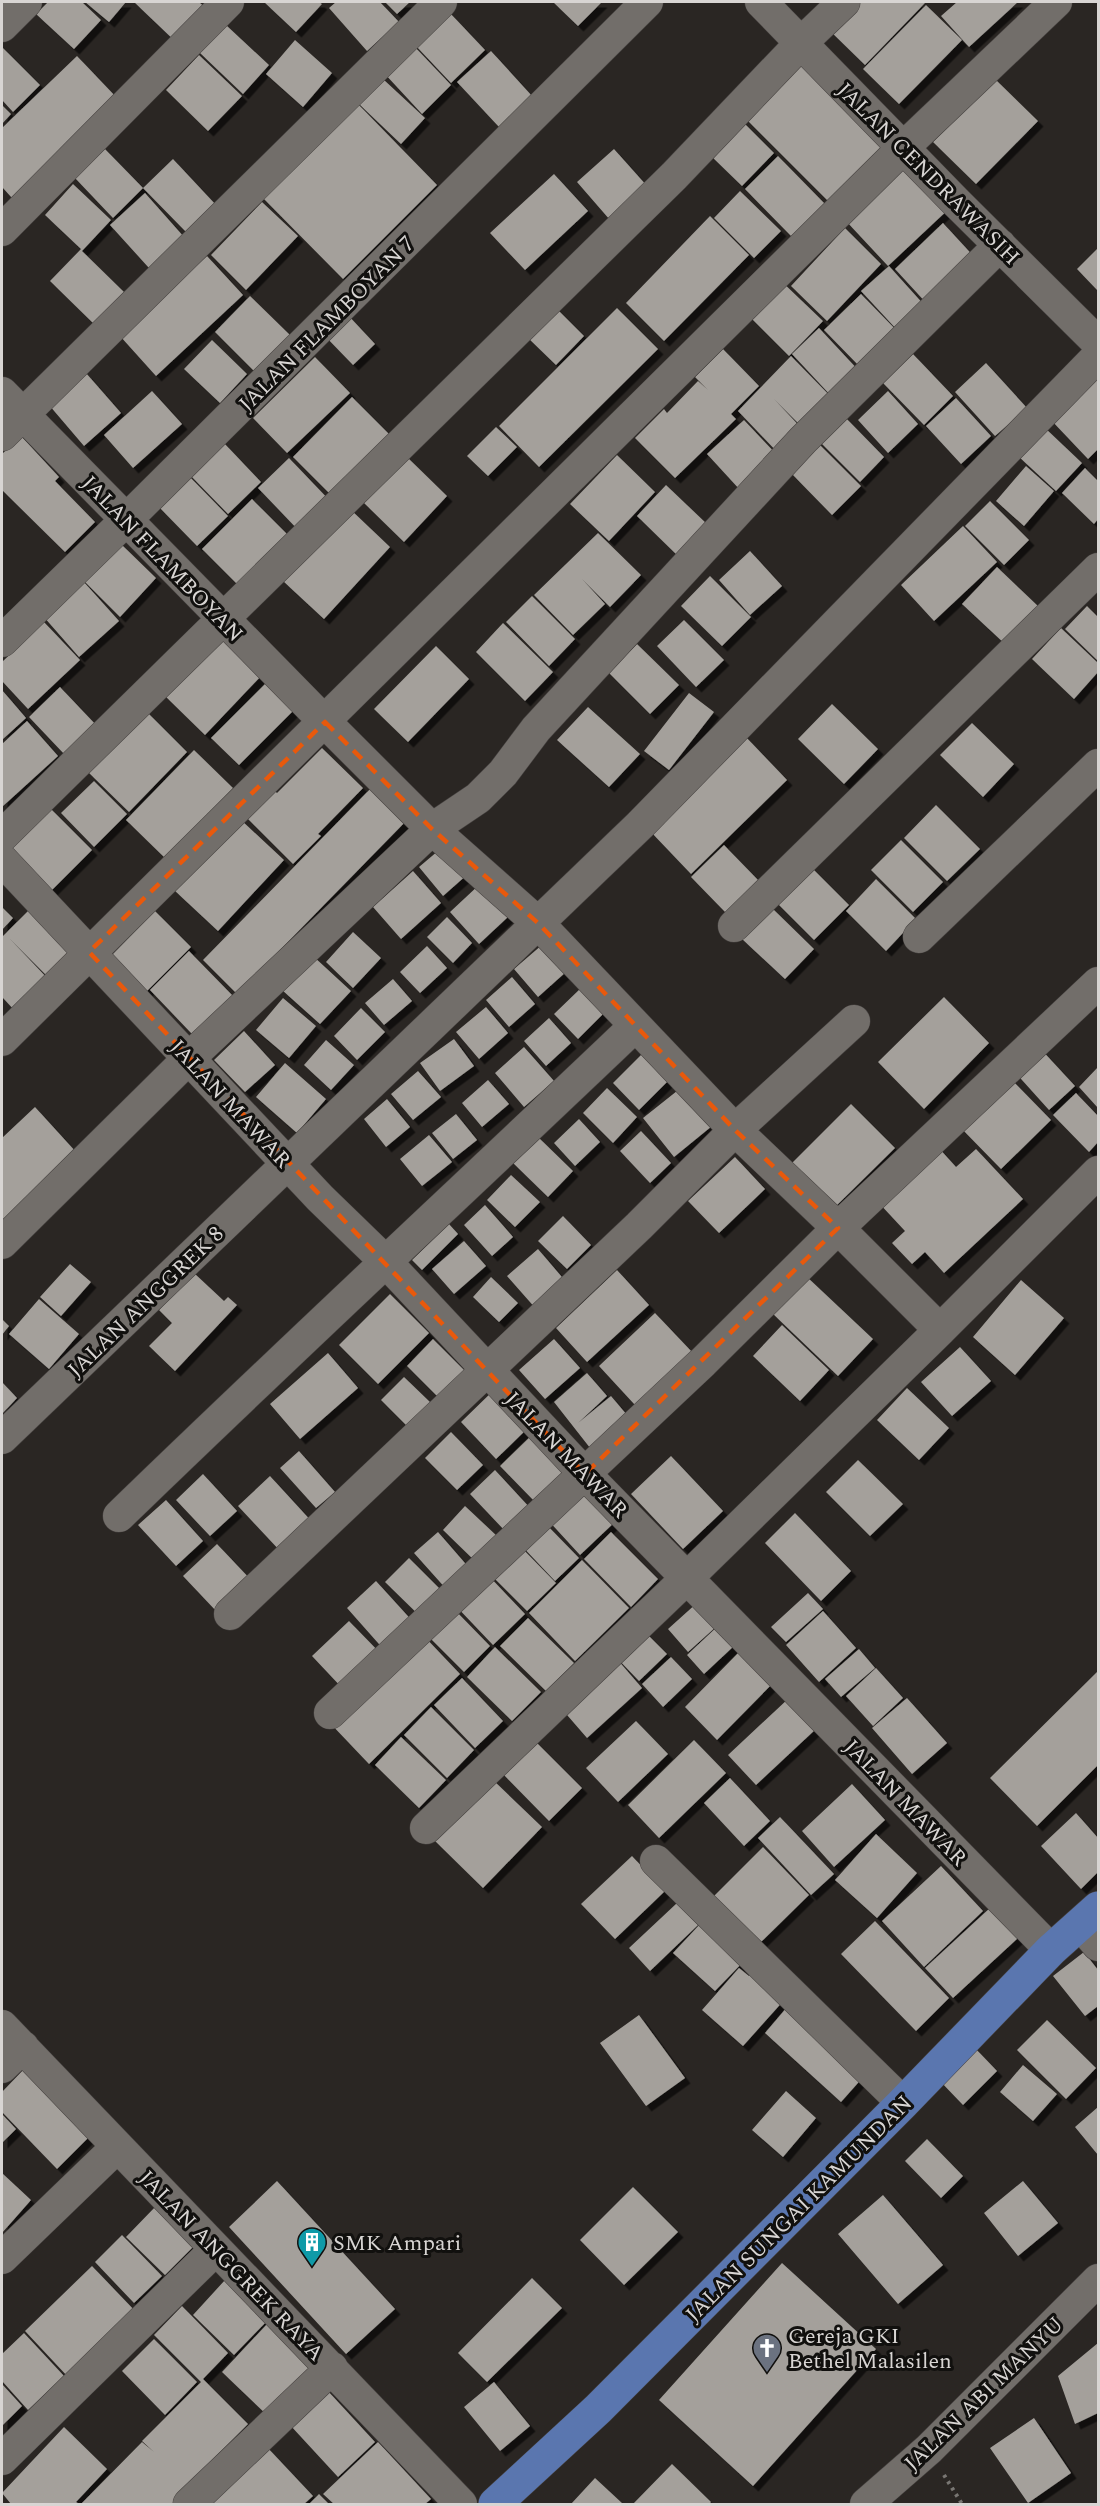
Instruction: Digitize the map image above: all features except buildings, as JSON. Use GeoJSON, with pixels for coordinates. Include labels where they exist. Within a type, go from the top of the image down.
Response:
{"type":"FeatureCollection","features":[{"type":"Feature","properties":{"kind":"main road","name":"JALAN SUNGAI KAMUNDAN"},"geometry":{"type":"LineString","coordinates":[[495,2505],[598,2409],[903,2103],[1051,1950],[1093,1926]]}},
{"type":"Feature","properties":{"kind":"street"},"geometry":{"type":"LineString","coordinates":[[2,26],[26,2]]}},
{"type":"Feature","properties":{"kind":"street"},"geometry":{"type":"LineString","coordinates":[[2,230],[228,2]]}},
{"type":"Feature","properties":{"kind":"street"},"geometry":{"type":"LineString","coordinates":[[2,435],[12,403],[441,2]]}},
{"type":"Feature","properties":{"kind":"street","name":"JALAN FLAMBOYAN 7"},"geometry":{"type":"LineString","coordinates":[[2,641],[647,2]]}},
{"type":"Feature","properties":{"kind":"street","name":"JALAN CENDRAWASIH"},"geometry":{"type":"LineString","coordinates":[[761,2],[1098,343]]}},
{"type":"Feature","properties":{"kind":"street"},"geometry":{"type":"LineString","coordinates":[[2,836],[674,176],[801,43],[844,2]]}},
{"type":"Feature","properties":{"kind":"street"},"geometry":{"type":"LineString","coordinates":[[2,1040],[905,147],[1056,2]]}},
{"type":"Feature","properties":{"kind":"street"},"geometry":{"type":"LineString","coordinates":[[2,1243],[188,1059],[432,829],[478,798],[503,773],[544,720],[803,440],[1000,245]]}},
{"type":"Feature","properties":{"kind":"street","name":"JALAN ANGGREK 8"},"geometry":{"type":"LineString","coordinates":[[2,1438],[640,825],[1098,356]]}},
{"type":"Feature","properties":{"kind":"street","name":"JALAN FLAMBOYAN"},"geometry":{"type":"LineString","coordinates":[[12,403],[125,521],[432,829],[538,923],[735,1130],[940,1330]]}},
{"type":"Feature","properties":{"kind":"street"},"geometry":{"type":"LineString","coordinates":[[734,926],[1098,569]]}},
{"type":"Feature","properties":{"kind":"street"},"geometry":{"type":"LineString","coordinates":[[919,937],[1098,765]]}},
{"type":"Feature","properties":{"kind":"street","name":"JALAN MAWAR"},"geometry":{"type":"LineString","coordinates":[[2,860],[188,1059],[387,1263],[585,1474],[1051,1950]]}},
{"type":"Feature","properties":{"kind":"street"},"geometry":{"type":"LineString","coordinates":[[330,1713],[703,1362],[838,1228],[1098,983]]}},
{"type":"Feature","properties":{"kind":"street"},"geometry":{"type":"LineString","coordinates":[[230,1614],[488,1371],[735,1130],[854,1021]]}},
{"type":"Feature","properties":{"kind":"street"},"geometry":{"type":"LineString","coordinates":[[119,1516],[242,1396],[387,1263],[635,1026]]}},
{"type":"Feature","properties":{"kind":"street"},"geometry":{"type":"LineString","coordinates":[[426,1828],[687,1578],[1098,1172]]}},
{"type":"Feature","properties":{"kind":"street"},"geometry":{"type":"LineString","coordinates":[[656,1861],[903,2103]]}},
{"type":"Feature","properties":{"kind":"street","name":"JALAN ANGGREK RAYA"},"geometry":{"type":"LineString","coordinates":[[8,2047],[117,2146],[461,2505]]}},
{"type":"Feature","properties":{"kind":"street"},"geometry":{"type":"LineString","coordinates":[[2,2258],[117,2146]]}},
{"type":"Feature","properties":{"kind":"street"},"geometry":{"type":"LineString","coordinates":[[2,2459],[216,2249]]}},
{"type":"Feature","properties":{"kind":"street","name":"JALAN ABI MANYU"},"geometry":{"type":"LineString","coordinates":[[866,2505],[928,2449],[1098,2280]]}},
{"type":"Feature","properties":{"kind":"street"},"geometry":{"type":"LineString","coordinates":[[189,2505],[332,2368]]}},
{"type":"Feature","properties":{"kind":"highlighted area"},"geometry":{"type":"Polygon","coordinates":[[[325,722],[432,829],[538,923],[735,1130],[838,1228],[585,1474],[89,952],[325,722]]]}},
{"type":"Feature","properties":{"kind":"place","name":"SMK Ampari"},"geometry":{"type":"Point","coordinates":[312,2268]}},
{"type":"Feature","properties":{"kind":"place","name":"Gereja GKI Bethel Malasilen"},"geometry":{"type":"Point","coordinates":[767,2374]}}]}
